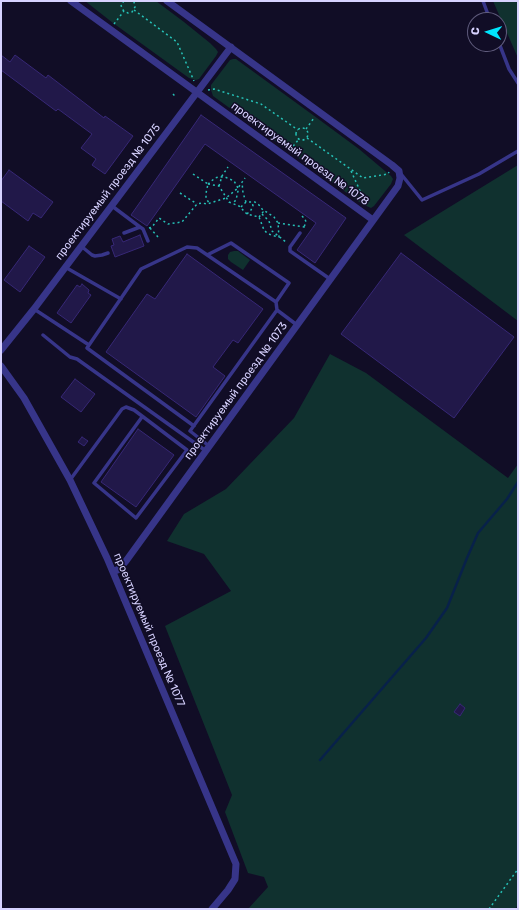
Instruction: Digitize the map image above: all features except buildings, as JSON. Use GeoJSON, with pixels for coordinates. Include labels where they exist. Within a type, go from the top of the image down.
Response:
{"type":"FeatureCollection","features":[{"type":"Feature","properties":{"kind":"street","name":"проектируемый проезд № 1078"},"geometry":{"type":"LineString","coordinates":[[71,1],[373,220],[398,186],[400,178],[399,171]]}},
{"type":"Feature","properties":{"kind":"street"},"geometry":{"type":"LineString","coordinates":[[167,1],[399,171]]}},
{"type":"Feature","properties":{"kind":"street","name":"проектируемый проезд № 1075"},"geometry":{"type":"LineString","coordinates":[[1,350],[34,309],[231,47]]}},
{"type":"Feature","properties":{"kind":"street","name":"проектируемый проезд № 1073"},"geometry":{"type":"LineString","coordinates":[[113,572],[119,569],[126,561],[373,220]]}},
{"type":"Feature","properties":{"kind":"street","name":"проектируемый проезд № 1077"},"geometry":{"type":"LineString","coordinates":[[1,366],[24,398],[70,480],[113,572],[236,864],[235,879],[212,909]]}},
{"type":"Feature","properties":{"kind":"lane"},"geometry":{"type":"LineString","coordinates":[[482,1],[487,12]]}},
{"type":"Feature","properties":{"kind":"lane"},"geometry":{"type":"LineString","coordinates":[[502,52],[509,69],[518,84]]}},
{"type":"Feature","properties":{"kind":"lane"},"geometry":{"type":"LineString","coordinates":[[399,171],[422,200],[479,174],[518,151]]}},
{"type":"Feature","properties":{"kind":"lane"},"geometry":{"type":"LineString","coordinates":[[111,206],[142,228],[148,241]]}},
{"type":"Feature","properties":{"kind":"lane"},"geometry":{"type":"LineString","coordinates":[[124,233],[142,228]]}},
{"type":"Feature","properties":{"kind":"lane"},"geometry":{"type":"LineString","coordinates":[[300,233],[290,247],[290,251],[330,279]]}},
{"type":"Feature","properties":{"kind":"lane"},"geometry":{"type":"LineString","coordinates":[[207,255],[231,243],[289,284],[276,302],[277,310],[190,431],[207,448]]}},
{"type":"Feature","properties":{"kind":"lane"},"geometry":{"type":"LineString","coordinates":[[81,246],[95,256],[108,253]]}},
{"type":"Feature","properties":{"kind":"lane"},"geometry":{"type":"LineString","coordinates":[[194,426],[87,348],[141,269],[187,247],[197,248],[276,302]]}},
{"type":"Feature","properties":{"kind":"lane"},"geometry":{"type":"LineString","coordinates":[[65,267],[121,299]]}},
{"type":"Feature","properties":{"kind":"lane"},"geometry":{"type":"LineString","coordinates":[[34,309],[89,345]]}},
{"type":"Feature","properties":{"kind":"lane"},"geometry":{"type":"LineString","coordinates":[[277,310],[297,325]]}},
{"type":"Feature","properties":{"kind":"lane"},"geometry":{"type":"LineString","coordinates":[[43,335],[70,357],[77,359],[207,448]]}},
{"type":"Feature","properties":{"kind":"lane"},"geometry":{"type":"LineString","coordinates":[[70,480],[122,409],[126,407],[134,410],[186,450],[136,518],[94,483],[142,417]]}},
{"type":"Feature","properties":{"kind":"path"},"geometry":{"type":"LineString","coordinates":[[122,1],[121,7],[124,11],[130,13],[134,10]]}},
{"type":"Feature","properties":{"kind":"path"},"geometry":{"type":"LineString","coordinates":[[132,1],[135,5],[134,10]]}},
{"type":"Feature","properties":{"kind":"path"},"geometry":{"type":"LineString","coordinates":[[134,10],[177,42],[194,82]]}},
{"type":"Feature","properties":{"kind":"path"},"geometry":{"type":"LineString","coordinates":[[113,25],[124,11]]}},
{"type":"Feature","properties":{"kind":"path"},"geometry":{"type":"LineString","coordinates":[[196,92],[214,89],[261,104],[298,130]]}},
{"type":"Feature","properties":{"kind":"path"},"geometry":{"type":"LineString","coordinates":[[173,94],[176,97]]}},
{"type":"Feature","properties":{"kind":"path"},"geometry":{"type":"LineString","coordinates":[[306,129],[316,115]]}},
{"type":"Feature","properties":{"kind":"path"},"geometry":{"type":"LineString","coordinates":[[298,130],[303,128],[306,129]]}},
{"type":"Feature","properties":{"kind":"path"},"geometry":{"type":"LineString","coordinates":[[306,129],[309,135],[307,138]]}},
{"type":"Feature","properties":{"kind":"path"},"geometry":{"type":"LineString","coordinates":[[298,130],[296,133],[299,139]]}},
{"type":"Feature","properties":{"kind":"path"},"geometry":{"type":"LineString","coordinates":[[288,152],[299,139],[302,140],[307,138]]}},
{"type":"Feature","properties":{"kind":"path"},"geometry":{"type":"LineString","coordinates":[[307,138],[363,178],[388,174],[389,172]]}},
{"type":"Feature","properties":{"kind":"path"},"geometry":{"type":"LineString","coordinates":[[228,167],[222,176],[219,186],[226,198],[229,202],[241,207],[248,214],[259,217]]}},
{"type":"Feature","properties":{"kind":"path"},"geometry":{"type":"LineString","coordinates":[[351,169],[368,209]]}},
{"type":"Feature","properties":{"kind":"path"},"geometry":{"type":"LineString","coordinates":[[194,174],[208,184],[219,186]]}},
{"type":"Feature","properties":{"kind":"path"},"geometry":{"type":"LineString","coordinates":[[209,204],[206,198],[208,184],[215,178],[222,176],[234,182],[238,188],[238,195],[233,204]]}},
{"type":"Feature","properties":{"kind":"path"},"geometry":{"type":"LineString","coordinates":[[180,193],[197,204],[209,204],[226,198],[238,188],[245,178]]}},
{"type":"Feature","properties":{"kind":"path"},"geometry":{"type":"LineString","coordinates":[[242,182],[246,202]]}},
{"type":"Feature","properties":{"kind":"path"},"geometry":{"type":"LineString","coordinates":[[241,207],[246,202],[255,202],[278,222],[304,227]]}},
{"type":"Feature","properties":{"kind":"path"},"geometry":{"type":"LineString","coordinates":[[248,214],[251,210],[252,202]]}},
{"type":"Feature","properties":{"kind":"path"},"geometry":{"type":"LineString","coordinates":[[150,228],[159,218],[168,224],[182,222],[197,204]]}},
{"type":"Feature","properties":{"kind":"path"},"geometry":{"type":"LineString","coordinates":[[262,209],[262,214],[269,221],[272,231],[291,246]]}},
{"type":"Feature","properties":{"kind":"path"},"geometry":{"type":"LineString","coordinates":[[259,217],[262,214]]}},
{"type":"Feature","properties":{"kind":"path"},"geometry":{"type":"LineString","coordinates":[[300,233],[306,222],[302,216]]}},
{"type":"Feature","properties":{"kind":"path"},"geometry":{"type":"LineString","coordinates":[[259,217],[266,233],[279,237]]}},
{"type":"Feature","properties":{"kind":"path"},"geometry":{"type":"LineString","coordinates":[[278,222],[279,237]]}},
{"type":"Feature","properties":{"kind":"path"},"geometry":{"type":"LineString","coordinates":[[142,228],[145,226],[150,228],[158,236]]}},
{"type":"Feature","properties":{"kind":"path"},"geometry":{"type":"LineString","coordinates":[[489,909],[518,869]]}},
{"type":"Feature","properties":{"kind":"green space"},"geometry":{"type":"Polygon","coordinates":[[[85,1],[156,1],[210,43],[218,52],[199,79],[196,80],[189,78],[85,1]]]}},
{"type":"Feature","properties":{"kind":"green space"},"geometry":{"type":"Polygon","coordinates":[[[493,1],[518,1],[518,58],[507,33],[507,12],[498,12],[493,1]]]}},
{"type":"Feature","properties":{"kind":"green space"},"geometry":{"type":"Polygon","coordinates":[[[236,59],[359,149],[391,176],[393,179],[391,184],[374,206],[371,208],[362,204],[213,96],[211,85],[230,60],[236,59]]]}},
{"type":"Feature","properties":{"kind":"green space"},"geometry":{"type":"Polygon","coordinates":[[[518,165],[518,321],[404,235],[518,165]]]}},
{"type":"Feature","properties":{"kind":"green space"},"geometry":{"type":"Polygon","coordinates":[[[238,251],[250,260],[243,270],[228,259],[230,252],[238,251]]]}},
{"type":"Feature","properties":{"kind":"green space"},"geometry":{"type":"Polygon","coordinates":[[[330,354],[366,373],[508,478],[518,464],[518,905],[515,909],[248,909],[268,887],[264,877],[248,873],[225,812],[232,795],[165,626],[231,591],[204,554],[167,541],[184,514],[226,489],[294,418],[330,354]]]}},
{"type":"Feature","properties":{"kind":"waterway"},"geometry":{"type":"LineString","coordinates":[[320,760],[426,638],[447,608],[478,533],[507,499],[518,482]]}}]}
